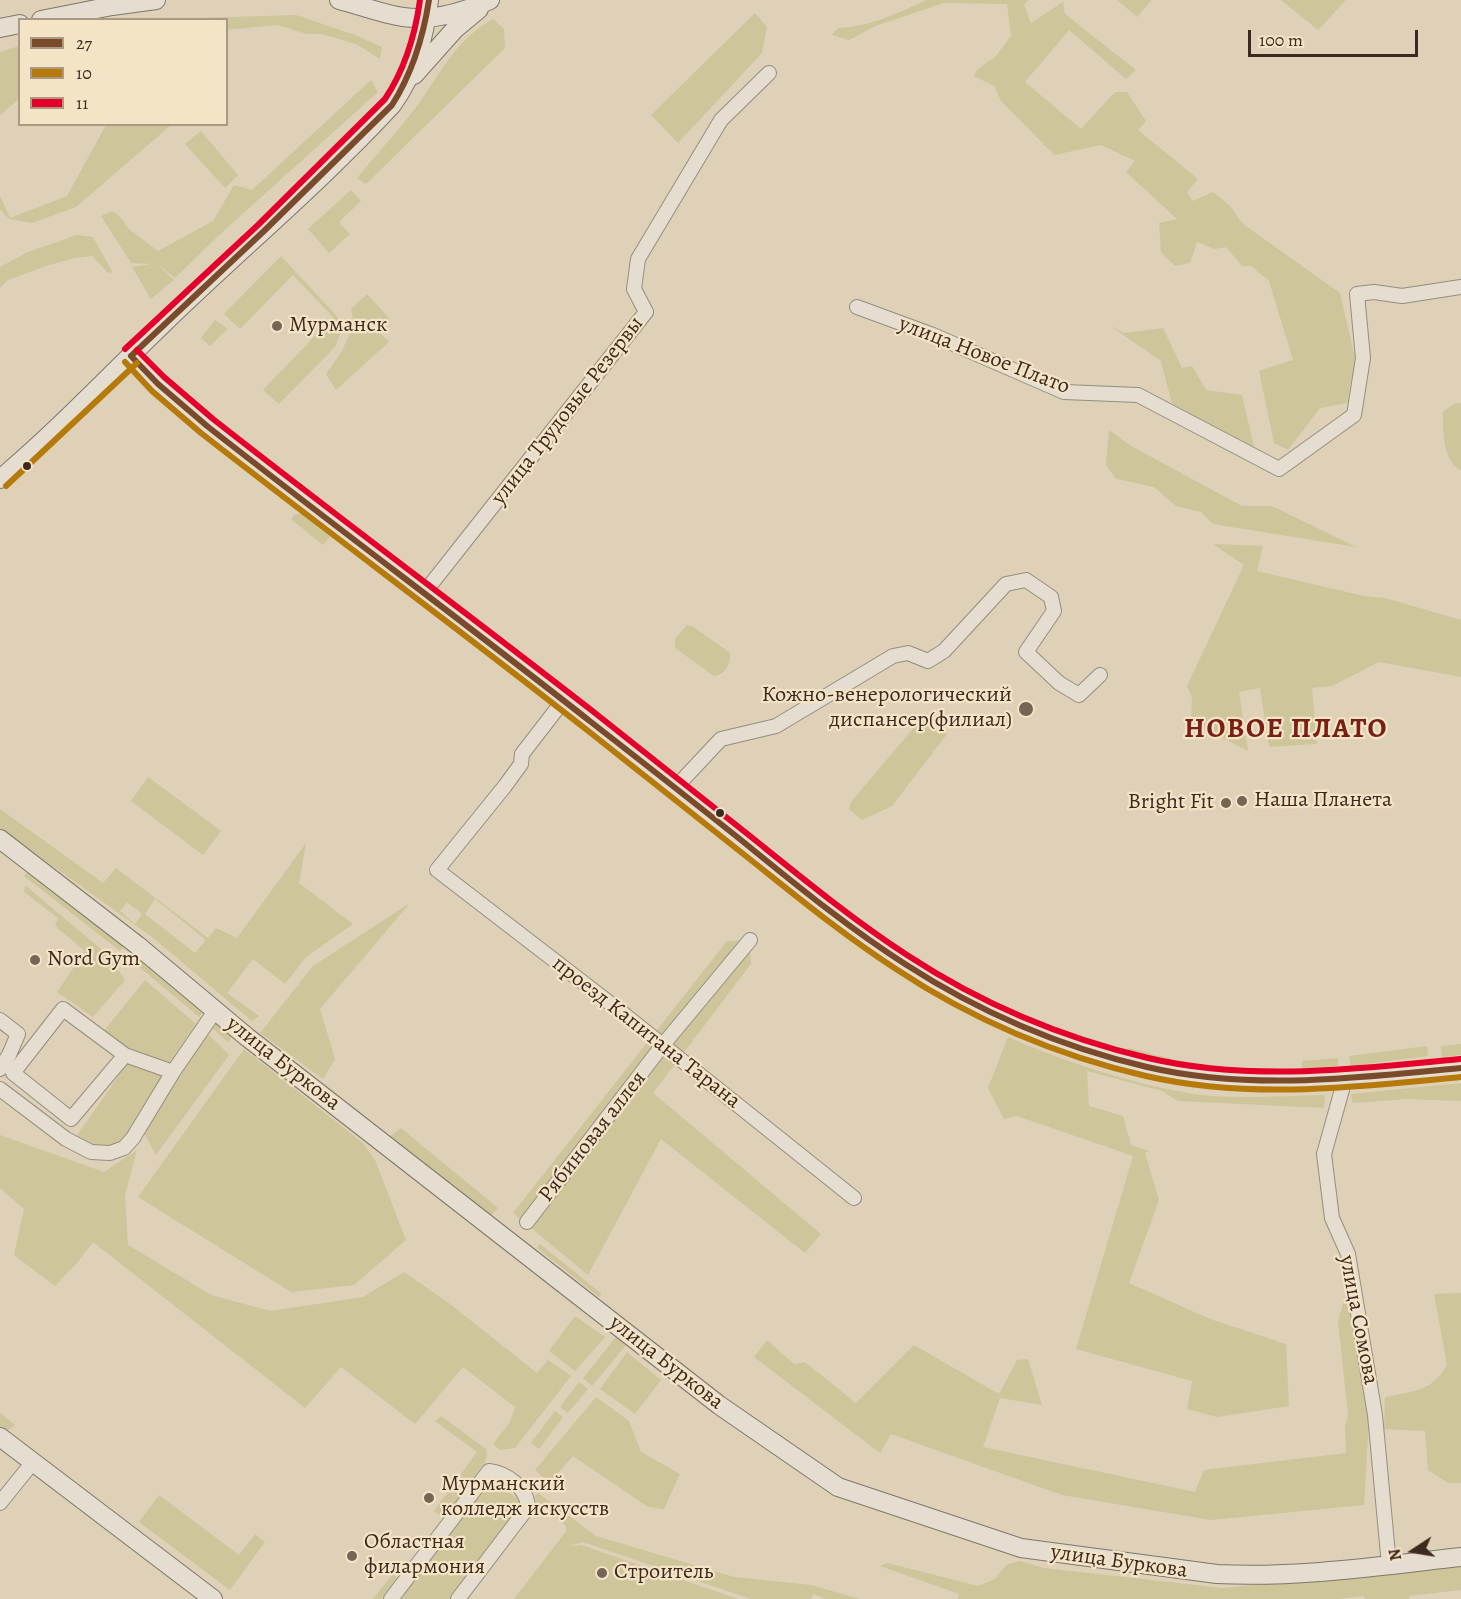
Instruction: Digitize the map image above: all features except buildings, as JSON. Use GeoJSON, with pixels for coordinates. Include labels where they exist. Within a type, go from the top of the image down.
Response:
{"type":"FeatureCollection","features":[{"type":"Feature","properties":{"kind":"street"},"geometry":{"type":"LineString","coordinates":[[51,18],[119,4],[156,0]]}},
{"type":"Feature","properties":{"kind":"street"},"geometry":{"type":"LineString","coordinates":[[339,0],[404,17],[428,9],[471,9],[490,0]]}},
{"type":"Feature","properties":{"kind":"street"},"geometry":{"type":"LineString","coordinates":[[442,0],[452,6],[471,9]]}},
{"type":"Feature","properties":{"kind":"street"},"geometry":{"type":"LineString","coordinates":[[0,479],[387,111],[407,83],[455,29],[490,0]]}},
{"type":"Feature","properties":{"kind":"street"},"geometry":{"type":"LineString","coordinates":[[407,83],[421,48],[428,9]]}},
{"type":"Feature","properties":{"kind":"street"},"geometry":{"type":"LineString","coordinates":[[404,17],[412,42],[407,83]]}},
{"type":"Feature","properties":{"kind":"street"},"geometry":{"type":"LineString","coordinates":[[0,28],[18,24]]}},
{"type":"Feature","properties":{"kind":"street","name":"улица Трудовые Резервы"},"geometry":{"type":"LineString","coordinates":[[424,593],[646,312],[634,289],[638,259],[721,120],[769,73]]}},
{"type":"Feature","properties":{"kind":"street","name":"улица Новое Плато"},"geometry":{"type":"LineString","coordinates":[[857,307],[933,335],[1064,392],[1138,396],[1279,470],[1354,415],[1363,358],[1357,294],[1374,292],[1402,296],[1461,287]]}},
{"type":"Feature","properties":{"kind":"street"},"geometry":{"type":"LineString","coordinates":[[131,356],[158,384],[207,426],[801,888],[892,956],[957,995],[1053,1038],[1100,1053],[1197,1076],[1277,1081],[1345,1079],[1461,1068]]}},
{"type":"Feature","properties":{"kind":"street"},"geometry":{"type":"LineString","coordinates":[[675,788],[721,739],[776,726],[893,656],[908,653],[928,661],[944,651],[1006,584],[1026,580],[1051,597],[1054,610],[1026,652],[1044,670],[1079,695],[1100,675]]}},
{"type":"Feature","properties":{"kind":"street","name":"проезд Капитана Тарана"},"geometry":{"type":"LineString","coordinates":[[563,701],[522,754],[521,764],[505,786],[437,870],[854,1198]]}},
{"type":"Feature","properties":{"kind":"street","name":"улица Буркова"},"geometry":{"type":"LineString","coordinates":[[0,838],[130,940],[215,1011],[719,1404],[838,1487],[1021,1548],[1217,1575],[1250,1576],[1461,1557]]}},
{"type":"Feature","properties":{"kind":"street","name":"Рябиновая аллея"},"geometry":{"type":"LineString","coordinates":[[527,1222],[663,1046],[750,940]]}},
{"type":"Feature","properties":{"kind":"street"},"geometry":{"type":"LineString","coordinates":[[125,1055],[71,1119],[13,1073],[63,1009],[125,1055],[173,1072]]}},
{"type":"Feature","properties":{"kind":"street"},"geometry":{"type":"LineString","coordinates":[[0,1089],[66,1139],[91,1152],[110,1153],[124,1148],[133,1138],[173,1072],[215,1011]]}},
{"type":"Feature","properties":{"kind":"street"},"geometry":{"type":"LineString","coordinates":[[0,1020],[18,1034],[0,1069]]}},
{"type":"Feature","properties":{"kind":"street","name":"улица Сомова"},"geometry":{"type":"LineString","coordinates":[[1345,1079],[1324,1154],[1332,1218],[1347,1254],[1375,1415],[1389,1565]]}},
{"type":"Feature","properties":{"kind":"street"},"geometry":{"type":"LineString","coordinates":[[0,1437],[213,1599]]}},
{"type":"Feature","properties":{"kind":"street"},"geometry":{"type":"LineString","coordinates":[[0,1503],[33,1462]]}},
{"type":"Feature","properties":{"kind":"street"},"geometry":{"type":"LineString","coordinates":[[391,1599],[489,1471],[500,1472],[525,1493],[528,1507],[458,1599]]}},
{"type":"Feature","properties":{"kind":"shaded area"},"geometry":{"type":"Polygon","coordinates":[[[926,0],[1029,0],[1024,4],[1031,23],[1063,2],[1065,14],[1136,70],[1126,79],[1069,30],[1025,82],[1081,129],[1115,92],[1127,92],[1146,121],[1138,130],[1198,179],[1187,192],[1193,201],[1213,192],[1230,206],[1243,224],[1340,293],[1355,358],[1347,403],[1320,408],[1288,450],[1274,443],[1259,371],[1293,360],[1269,281],[1251,266],[1242,266],[1226,247],[1215,249],[1197,242],[1190,263],[1175,266],[1161,252],[1159,223],[1177,219],[1126,172],[1135,161],[1101,145],[1054,155],[1001,101],[994,86],[974,76],[977,70],[996,56],[1011,36],[1007,4],[944,3],[875,26],[849,40],[832,35],[838,28],[872,22],[926,0]]]}},
{"type":"Feature","properties":{"kind":"shaded area"},"geometry":{"type":"Polygon","coordinates":[[[1117,0],[1151,0],[1151,1],[1137,17],[1117,0]]]}},
{"type":"Feature","properties":{"kind":"shaded area"},"geometry":{"type":"Polygon","coordinates":[[[1281,0],[1346,0],[1318,30],[1281,0]]]}},
{"type":"Feature","properties":{"kind":"shaded area"},"geometry":{"type":"Polygon","coordinates":[[[755,13],[767,27],[762,53],[678,143],[651,115],[755,13]]]}},
{"type":"Feature","properties":{"kind":"shaded area"},"geometry":{"type":"Polygon","coordinates":[[[296,15],[355,35],[382,47],[380,59],[356,44],[322,34],[307,34],[277,25],[228,30],[228,18],[200,18],[296,15]]]}},
{"type":"Feature","properties":{"kind":"shaded area"},"geometry":{"type":"Polygon","coordinates":[[[493,19],[504,29],[505,48],[366,184],[357,178],[408,117],[454,53],[481,26],[493,19]]]}},
{"type":"Feature","properties":{"kind":"shaded area"},"geometry":{"type":"Polygon","coordinates":[[[18,46],[18,100],[0,115],[0,52],[18,46]]]}},
{"type":"Feature","properties":{"kind":"shaded area"},"geometry":{"type":"Polygon","coordinates":[[[371,80],[378,92],[217,237],[175,278],[158,264],[174,280],[151,299],[132,267],[152,264],[131,263],[101,216],[112,211],[130,230],[158,251],[213,221],[234,185],[252,190],[371,80]]]}},
{"type":"Feature","properties":{"kind":"shaded area"},"geometry":{"type":"Polygon","coordinates":[[[105,126],[170,126],[76,207],[32,223],[9,219],[0,209],[0,196],[10,218],[67,196],[105,126]]]}},
{"type":"Feature","properties":{"kind":"shaded area"},"geometry":{"type":"Polygon","coordinates":[[[201,131],[238,175],[225,188],[185,144],[201,131]]]}},
{"type":"Feature","properties":{"kind":"shaded area"},"geometry":{"type":"Polygon","coordinates":[[[351,190],[361,201],[339,222],[350,234],[329,253],[308,229],[351,190]]]}},
{"type":"Feature","properties":{"kind":"shaded area"},"geometry":{"type":"Polygon","coordinates":[[[77,235],[93,237],[113,273],[107,272],[92,256],[75,258],[8,280],[0,288],[0,267],[28,252],[77,235]]]}},
{"type":"Feature","properties":{"kind":"shaded area"},"geometry":{"type":"Polygon","coordinates":[[[281,256],[344,324],[335,347],[279,404],[263,390],[333,317],[293,275],[240,329],[224,314],[281,256]]]}},
{"type":"Feature","properties":{"kind":"shaded area"},"geometry":{"type":"Polygon","coordinates":[[[367,294],[389,318],[377,330],[389,342],[336,390],[326,374],[342,351],[354,324],[351,309],[367,294]]]}},
{"type":"Feature","properties":{"kind":"shaded area"},"geometry":{"type":"Polygon","coordinates":[[[215,320],[228,329],[210,346],[201,338],[215,320]]]}},
{"type":"Feature","properties":{"kind":"shaded area"},"geometry":{"type":"Polygon","coordinates":[[[1109,325],[1124,333],[1163,328],[1182,368],[1192,366],[1206,390],[1242,395],[1254,447],[1172,404],[1161,361],[1109,325]]]}},
{"type":"Feature","properties":{"kind":"shaded area"},"geometry":{"type":"Polygon","coordinates":[[[1461,403],[1461,471],[1450,460],[1447,452],[1443,412],[1454,404],[1461,403]]]}},
{"type":"Feature","properties":{"kind":"shaded area"},"geometry":{"type":"Polygon","coordinates":[[[1109,430],[1131,446],[1242,506],[1272,506],[1356,547],[1213,524],[1201,512],[1176,506],[1154,487],[1116,479],[1106,465],[1109,430]]]}},
{"type":"Feature","properties":{"kind":"shaded area"},"geometry":{"type":"Polygon","coordinates":[[[301,513],[330,537],[323,545],[291,519],[294,515],[301,513]]]}},
{"type":"Feature","properties":{"kind":"shaded area"},"geometry":{"type":"Polygon","coordinates":[[[1213,544],[1263,546],[1257,571],[1364,596],[1385,598],[1461,620],[1461,677],[1379,662],[1332,686],[1312,688],[1317,744],[1269,747],[1260,688],[1239,692],[1248,751],[1191,722],[1192,697],[1187,686],[1244,565],[1213,544]]]}},
{"type":"Feature","properties":{"kind":"shaded area"},"geometry":{"type":"Polygon","coordinates":[[[687,625],[692,626],[730,653],[724,671],[714,676],[675,648],[675,639],[687,625]]]}},
{"type":"Feature","properties":{"kind":"shaded area"},"geometry":{"type":"Polygon","coordinates":[[[922,718],[947,734],[892,806],[862,820],[849,809],[851,802],[922,718]]]}},
{"type":"Feature","properties":{"kind":"shaded area"},"geometry":{"type":"Polygon","coordinates":[[[148,777],[221,831],[203,855],[131,801],[148,777]]]}},
{"type":"Feature","properties":{"kind":"shaded area"},"geometry":{"type":"Polygon","coordinates":[[[0,809],[103,883],[116,868],[208,938],[216,928],[237,938],[306,843],[299,883],[353,924],[306,957],[285,984],[253,959],[227,993],[259,1016],[252,1021],[152,937],[0,828],[0,809]],[[155,899],[145,914],[195,953],[206,940],[155,899]],[[127,902],[120,911],[135,924],[142,914],[127,902]]]}},
{"type":"Feature","properties":{"kind":"shaded area"},"geometry":{"type":"Polygon","coordinates":[[[28,871],[124,946],[120,951],[24,876],[28,871]]]}},
{"type":"Feature","properties":{"kind":"shaded area"},"geometry":{"type":"Polygon","coordinates":[[[25,885],[108,955],[125,980],[93,1017],[57,992],[85,951],[55,926],[58,918],[24,892],[25,885]]]}},
{"type":"Feature","properties":{"kind":"shaded area"},"geometry":{"type":"Polygon","coordinates":[[[410,903],[320,1009],[335,1059],[323,1079],[260,1033],[313,966],[410,903]]]}},
{"type":"Feature","properties":{"kind":"shaded area"},"geometry":{"type":"Polygon","coordinates":[[[750,940],[751,964],[653,1093],[821,1234],[805,1253],[661,1139],[588,1275],[513,1213],[727,941],[750,940]]]}},
{"type":"Feature","properties":{"kind":"shaded area"},"geometry":{"type":"Polygon","coordinates":[[[140,959],[203,1012],[199,1017],[136,964],[140,959]]]}},
{"type":"Feature","properties":{"kind":"shaded area"},"geometry":{"type":"Polygon","coordinates":[[[145,980],[196,1024],[169,1063],[138,1057],[103,1032],[145,980]]]}},
{"type":"Feature","properties":{"kind":"shaded area"},"geometry":{"type":"Polygon","coordinates":[[[216,1023],[232,1037],[228,1042],[212,1028],[216,1023]]]}},
{"type":"Feature","properties":{"kind":"shaded area"},"geometry":{"type":"Polygon","coordinates":[[[208,1034],[229,1055],[156,1155],[143,1131],[208,1034]]]}},
{"type":"Feature","properties":{"kind":"shaded area"},"geometry":{"type":"Polygon","coordinates":[[[1008,1037],[1096,1070],[1187,1093],[1239,1097],[1325,1095],[1324,1108],[1178,1101],[1162,1091],[1087,1071],[1089,1106],[1123,1116],[1131,1145],[1149,1151],[1145,1153],[1159,1200],[1129,1283],[1210,1319],[1286,1344],[1289,1406],[1217,1417],[1187,1409],[1192,1381],[1076,1349],[1133,1156],[1017,1116],[1004,1119],[988,1088],[1008,1037]]]}},
{"type":"Feature","properties":{"kind":"shaded area"},"geometry":{"type":"Polygon","coordinates":[[[1461,1044],[1461,1055],[1442,1057],[1441,1046],[1461,1044]]]}},
{"type":"Feature","properties":{"kind":"shaded area"},"geometry":{"type":"Polygon","coordinates":[[[1427,1046],[1428,1056],[1351,1066],[1349,1056],[1427,1046]]]}},
{"type":"Feature","properties":{"kind":"shaded area"},"geometry":{"type":"Polygon","coordinates":[[[1129,1048],[1175,1060],[1267,1074],[1267,1079],[1123,1058],[1129,1048]]]}},
{"type":"Feature","properties":{"kind":"shaded area"},"geometry":{"type":"Polygon","coordinates":[[[244,1049],[363,1143],[375,1160],[406,1240],[354,1285],[291,1292],[138,1197],[244,1049]]]}},
{"type":"Feature","properties":{"kind":"shaded area"},"geometry":{"type":"Polygon","coordinates":[[[1338,1058],[1338,1066],[1302,1070],[1302,1061],[1338,1058]]]}},
{"type":"Feature","properties":{"kind":"shaded area"},"geometry":{"type":"Polygon","coordinates":[[[130,1060],[164,1075],[123,1143],[99,1148],[75,1138],[130,1060]]]}},
{"type":"Feature","properties":{"kind":"shaded area"},"geometry":{"type":"Polygon","coordinates":[[[1461,1083],[1461,1101],[1408,1099],[1352,1103],[1351,1094],[1461,1083]]]}},
{"type":"Feature","properties":{"kind":"shaded area"},"geometry":{"type":"Polygon","coordinates":[[[401,1128],[498,1208],[489,1218],[388,1138],[401,1128]]]}},
{"type":"Feature","properties":{"kind":"shaded area"},"geometry":{"type":"Polygon","coordinates":[[[0,1135],[104,1172],[137,1150],[125,1196],[128,1245],[211,1295],[270,1311],[363,1297],[404,1272],[450,1304],[537,1373],[548,1360],[571,1376],[515,1448],[500,1450],[493,1444],[510,1422],[515,1407],[463,1367],[415,1424],[341,1367],[305,1408],[93,1242],[55,1286],[14,1255],[24,1209],[0,1188],[0,1135]]]}},
{"type":"Feature","properties":{"kind":"shaded area"},"geometry":{"type":"Polygon","coordinates":[[[540,1244],[602,1294],[599,1297],[537,1248],[540,1244]]]}},
{"type":"Feature","properties":{"kind":"shaded area"},"geometry":{"type":"Polygon","coordinates":[[[1461,1293],[1461,1483],[1448,1483],[1428,1470],[1425,1431],[1384,1429],[1385,1397],[1421,1389],[1435,1381],[1441,1374],[1447,1365],[1434,1294],[1461,1293]]]}},
{"type":"Feature","properties":{"kind":"shaded area"},"geometry":{"type":"Polygon","coordinates":[[[1346,1294],[1369,1421],[1364,1505],[1211,1520],[1062,1495],[891,1434],[880,1453],[754,1357],[767,1340],[794,1364],[805,1362],[856,1403],[914,1345],[999,1394],[1017,1360],[1028,1359],[1042,1405],[1000,1398],[983,1447],[1195,1492],[1204,1470],[1346,1453],[1345,1426],[1348,1415],[1338,1321],[1346,1294]]]}},
{"type":"Feature","properties":{"kind":"shaded area"},"geometry":{"type":"Polygon","coordinates":[[[575,1316],[605,1337],[575,1371],[549,1351],[575,1316]]]}},
{"type":"Feature","properties":{"kind":"shaded area"},"geometry":{"type":"Polygon","coordinates":[[[616,1337],[626,1345],[592,1386],[583,1378],[616,1337]]]}},
{"type":"Feature","properties":{"kind":"shaded area"},"geometry":{"type":"Polygon","coordinates":[[[627,1352],[661,1380],[635,1414],[600,1389],[627,1352]]]}},
{"type":"Feature","properties":{"kind":"shaded area"},"geometry":{"type":"Polygon","coordinates":[[[579,1382],[588,1389],[568,1413],[560,1407],[579,1382]]]}},
{"type":"Feature","properties":{"kind":"shaded area"},"geometry":{"type":"Polygon","coordinates":[[[596,1397],[629,1421],[641,1452],[680,1474],[664,1509],[648,1507],[573,1456],[549,1483],[535,1470],[596,1397]]]}},
{"type":"Feature","properties":{"kind":"shaded area"},"geometry":{"type":"Polygon","coordinates":[[[555,1411],[563,1417],[539,1449],[531,1443],[555,1411]]]}},
{"type":"Feature","properties":{"kind":"shaded area"},"geometry":{"type":"Polygon","coordinates":[[[0,1413],[15,1425],[1,1436],[0,1435],[0,1413]]]}},
{"type":"Feature","properties":{"kind":"shaded area"},"geometry":{"type":"Polygon","coordinates":[[[441,1416],[486,1449],[487,1455],[485,1462],[444,1518],[434,1511],[477,1452],[435,1421],[441,1416]]]}},
{"type":"Feature","properties":{"kind":"shaded area"},"geometry":{"type":"Polygon","coordinates":[[[489,1476],[523,1503],[449,1599],[397,1599],[489,1476]]]}},
{"type":"Feature","properties":{"kind":"shaded area"},"geometry":{"type":"Polygon","coordinates":[[[538,1493],[596,1536],[734,1577],[811,1585],[860,1599],[825,1599],[814,1594],[811,1599],[751,1599],[583,1542],[569,1546],[581,1545],[738,1599],[514,1599],[567,1530],[565,1525],[536,1502],[535,1496],[538,1493]]]}},
{"type":"Feature","properties":{"kind":"shaded area"},"geometry":{"type":"Polygon","coordinates":[[[159,1495],[239,1555],[255,1534],[265,1542],[230,1590],[139,1522],[159,1495]]]}},
{"type":"Feature","properties":{"kind":"shaded area"},"geometry":{"type":"Polygon","coordinates":[[[1019,1561],[1044,1568],[1222,1588],[1461,1566],[1461,1590],[1409,1596],[1409,1599],[1365,1599],[1364,1596],[1339,1599],[958,1599],[959,1594],[880,1566],[887,1563],[978,1586],[995,1579],[1006,1565],[1019,1561]]]}},
{"type":"Feature","properties":{"kind":"shaded area"},"geometry":{"type":"Polygon","coordinates":[[[393,1574],[397,1578],[381,1599],[373,1599],[393,1574]]]}},
{"type":"Feature","properties":{"kind":"transit line","name":"11"},"geometry":{"type":"LineString","coordinates":[[125,349],[258,225],[385,99],[408,52],[420,0]]}},
{"type":"Feature","properties":{"kind":"transit line","name":"27"},"geometry":{"type":"LineString","coordinates":[[131,356],[264,231],[392,105],[406,80],[416,54],[429,0]]}},
{"type":"Feature","properties":{"kind":"transit line","name":"11"},"geometry":{"type":"LineString","coordinates":[[137,350],[164,377],[213,419],[595,713],[827,897],[907,955],[964,989],[1023,1017],[1085,1040],[1148,1058],[1187,1065],[1265,1072],[1343,1069],[1460,1059]]}},
{"type":"Feature","properties":{"kind":"transit line","name":"27"},"geometry":{"type":"LineString","coordinates":[[131,356],[158,384],[207,426],[704,810],[821,904],[883,950],[962,998],[1022,1026],[1083,1049],[1147,1067],[1186,1074],[1225,1079],[1304,1080],[1461,1068]]}},
{"type":"Feature","properties":{"kind":"transit line","name":"10"},"geometry":{"type":"LineString","coordinates":[[125,362],[152,391],[201,433],[539,693],[815,911],[875,955],[954,1004],[1016,1034],[1080,1058],[1146,1076],[1185,1083],[1264,1090],[1343,1087],[1461,1077]]}},
{"type":"Feature","properties":{"kind":"transit line","name":"10"},"geometry":{"type":"LineString","coordinates":[[6,486],[137,363]]}},
{"type":"Feature","properties":{"kind":"place","name":"Мурманск"},"geometry":{"type":"Point","coordinates":[277,326]}},
{"type":"Feature","properties":{"kind":"place","name":"Кожно-венерологический диспансер(филиал)"},"geometry":{"type":"Point","coordinates":[1026,709]}},
{"type":"Feature","properties":{"kind":"place","name":"Наша Планета"},"geometry":{"type":"Point","coordinates":[1242,801]}},
{"type":"Feature","properties":{"kind":"place","name":"Bright Fit"},"geometry":{"type":"Point","coordinates":[1226,803]}},
{"type":"Feature","properties":{"kind":"place","name":"Nord Gym"},"geometry":{"type":"Point","coordinates":[35,960]}},
{"type":"Feature","properties":{"kind":"place","name":"Мурманский колледж искусств"},"geometry":{"type":"Point","coordinates":[429,1498]}},
{"type":"Feature","properties":{"kind":"place","name":"Областная филармония"},"geometry":{"type":"Point","coordinates":[352,1556]}},
{"type":"Feature","properties":{"kind":"place","name":"Строитель"},"geometry":{"type":"Point","coordinates":[602,1573]}},
{"type":"Feature","properties":{"kind":"district","name":"НОВОЕ ПЛАТО"},"geometry":{"type":"Point","coordinates":[1286,730]}}]}
